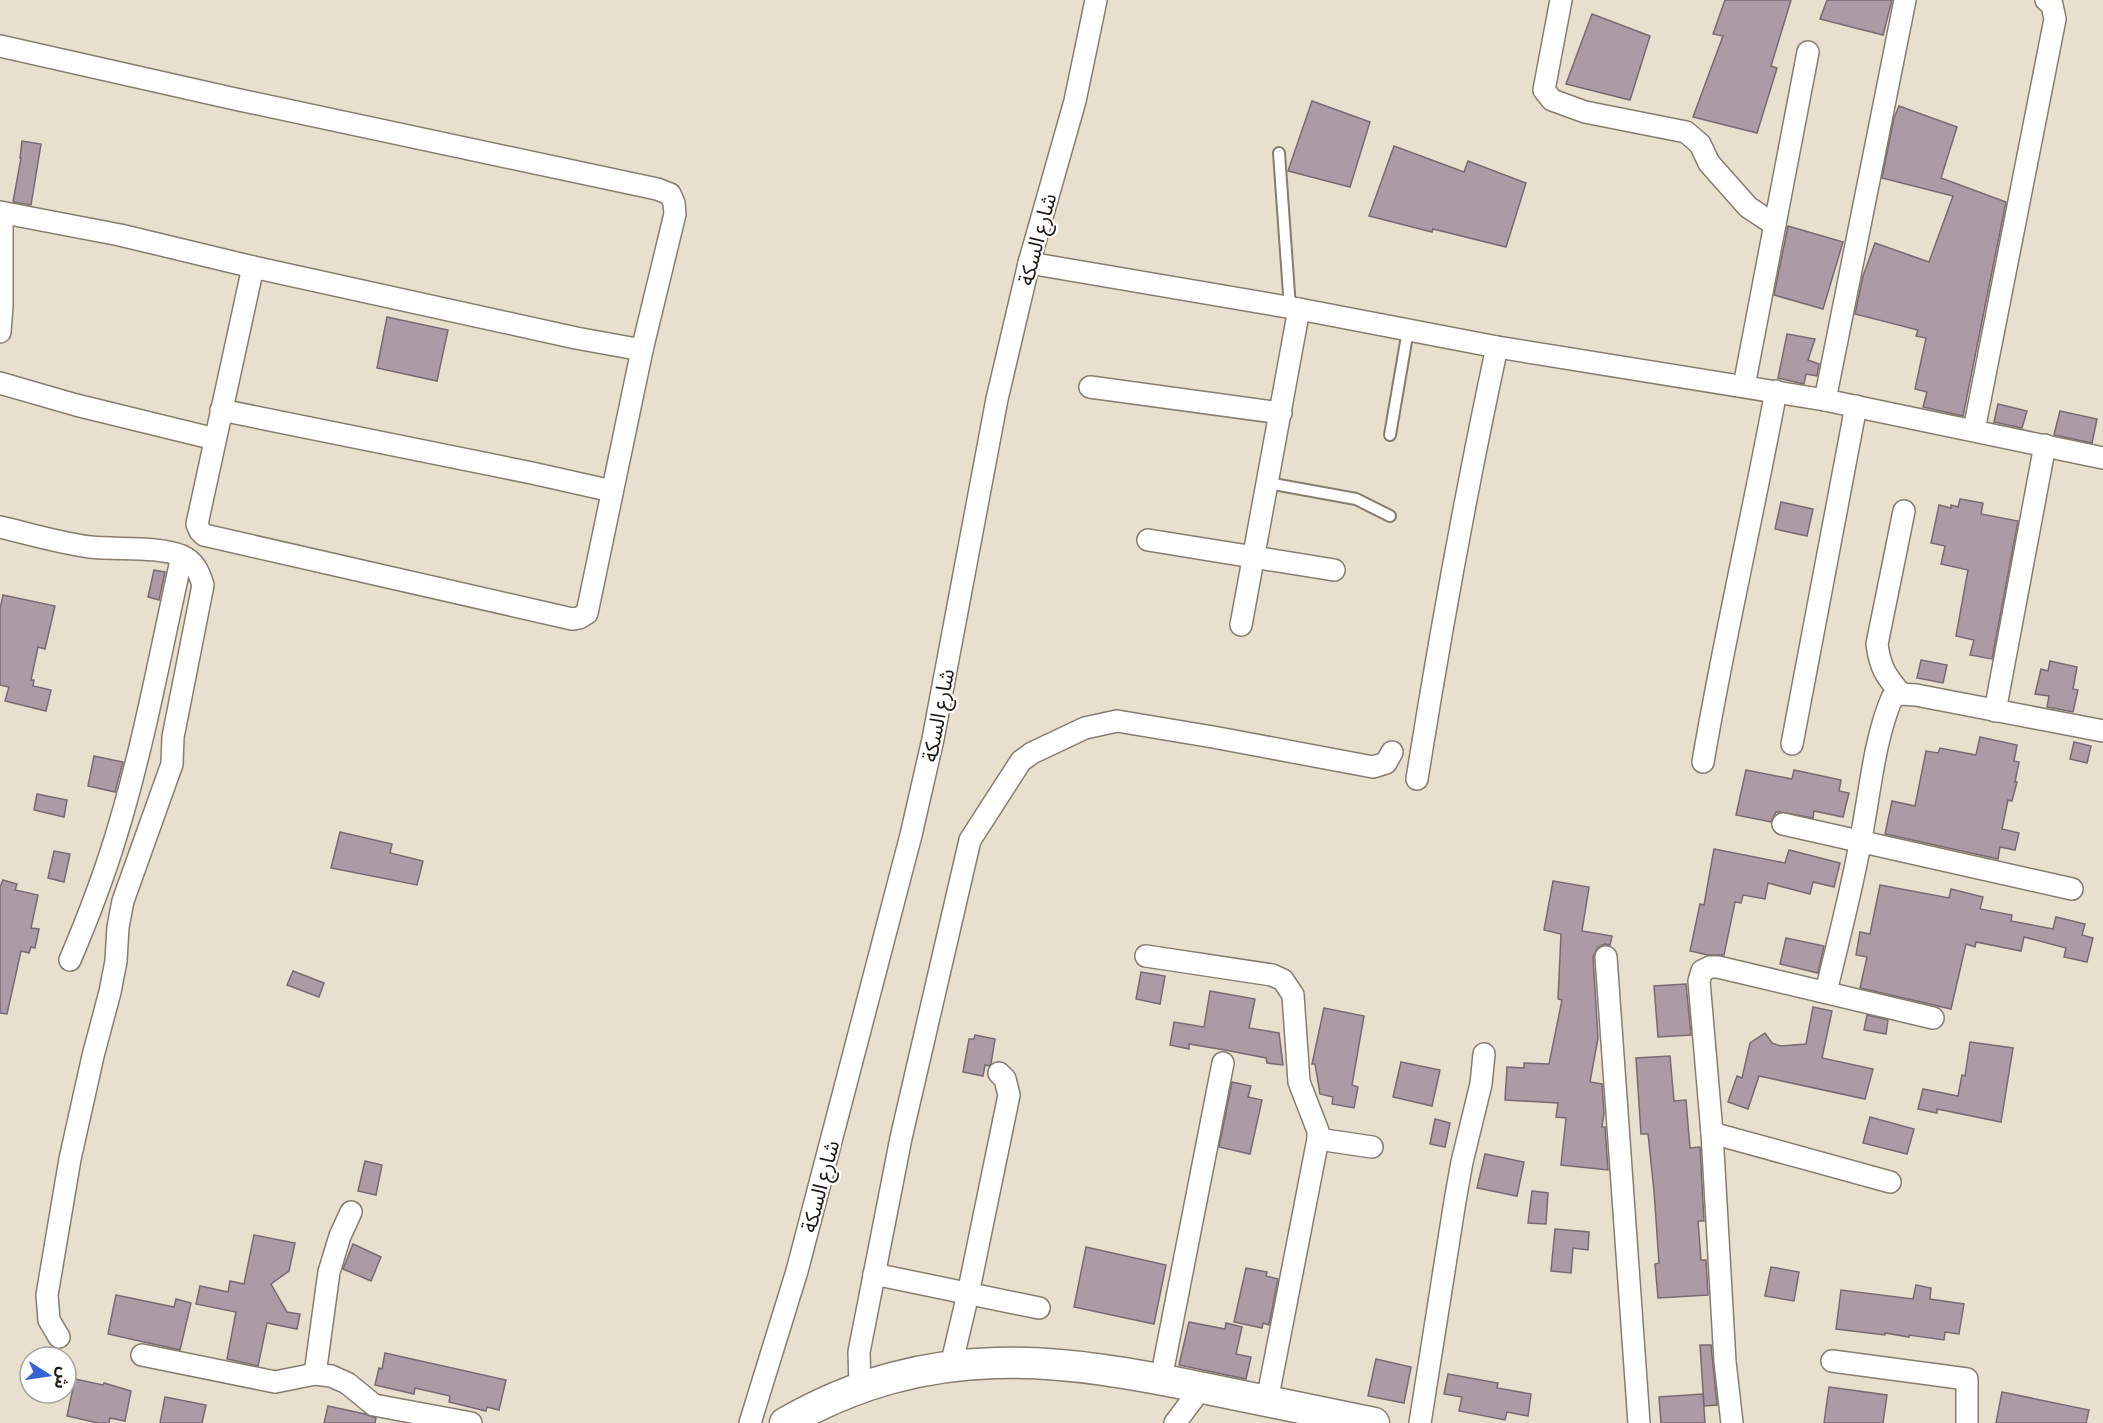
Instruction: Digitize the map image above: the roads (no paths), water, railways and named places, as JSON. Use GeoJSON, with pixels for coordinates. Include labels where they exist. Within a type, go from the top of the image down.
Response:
{"type":"FeatureCollection","features":[{"type":"Feature","properties":{"kind":"main road"},"geometry":{"type":"LineString","coordinates":[[785,1423],[832,1398],[860,1387],[920,1371],[951,1366],[1010,1362],[1049,1363],[1161,1379],[1374,1423]]}},
{"type":"Feature","properties":{"kind":"street","name":"شارع السكة"},"geometry":{"type":"LineString","coordinates":[[750,1423],[797,1271],[911,835],[933,739],[993,421],[1029,263],[1075,101],[1096,0]]}},
{"type":"Feature","properties":{"kind":"street"},"geometry":{"type":"LineString","coordinates":[[1561,0],[1544,90],[1552,100],[1585,112],[1686,132],[1700,144],[1709,163],[1748,207],[1776,225]]}},
{"type":"Feature","properties":{"kind":"street"},"geometry":{"type":"LineString","coordinates":[[1825,400],[1905,0]]}},
{"type":"Feature","properties":{"kind":"street"},"geometry":{"type":"LineString","coordinates":[[1974,430],[2055,19],[2052,5],[2046,0]]}},
{"type":"Feature","properties":{"kind":"street"},"geometry":{"type":"LineString","coordinates":[[0,46],[257,104],[657,189],[670,194],[675,214],[642,350],[587,613],[584,616],[572,619],[204,535],[200,531],[197,524],[253,267]]}},
{"type":"Feature","properties":{"kind":"street"},"geometry":{"type":"LineString","coordinates":[[1744,386],[1808,52]]}},
{"type":"Feature","properties":{"kind":"street"},"geometry":{"type":"LineString","coordinates":[[0,333],[1,213],[120,235],[253,267],[576,338],[642,350]]}},
{"type":"Feature","properties":{"kind":"street"},"geometry":{"type":"LineString","coordinates":[[1029,263],[1295,308],[1497,347],[1776,391],[2103,458]]}},
{"type":"Feature","properties":{"kind":"street"},"geometry":{"type":"LineString","coordinates":[[1241,625],[1281,413],[1295,308]]}},
{"type":"Feature","properties":{"kind":"street"},"geometry":{"type":"LineString","coordinates":[[1417,779],[1465,503],[1497,347]]}},
{"type":"Feature","properties":{"kind":"street"},"geometry":{"type":"LineString","coordinates":[[0,383],[76,405],[215,439]]}},
{"type":"Feature","properties":{"kind":"street"},"geometry":{"type":"LineString","coordinates":[[1090,387],[1281,413]]}},
{"type":"Feature","properties":{"kind":"street"},"geometry":{"type":"LineString","coordinates":[[1703,762],[1717,679],[1776,391]]}},
{"type":"Feature","properties":{"kind":"street"},"geometry":{"type":"LineString","coordinates":[[1792,744],[1856,406]]}},
{"type":"Feature","properties":{"kind":"street"},"geometry":{"type":"LineString","coordinates":[[221,410],[521,470],[612,491]]}},
{"type":"Feature","properties":{"kind":"street"},"geometry":{"type":"LineString","coordinates":[[1995,711],[2045,445]]}},
{"type":"Feature","properties":{"kind":"street"},"geometry":{"type":"LineString","coordinates":[[1901,694],[1885,675],[1880,663],[1877,644],[1904,511]]}},
{"type":"Feature","properties":{"kind":"street"},"geometry":{"type":"LineString","coordinates":[[0,527],[89,547],[168,552],[183,556],[199,571],[203,585],[173,737],[172,764],[123,901],[112,982],[69,1159],[47,1295],[49,1320],[59,1337]]}},
{"type":"Feature","properties":{"kind":"street"},"geometry":{"type":"LineString","coordinates":[[1148,540],[1334,570]]}},
{"type":"Feature","properties":{"kind":"street"},"geometry":{"type":"LineString","coordinates":[[70,960],[94,903],[131,782],[183,556]]}},
{"type":"Feature","properties":{"kind":"street"},"geometry":{"type":"LineString","coordinates":[[1826,992],[1861,841],[1887,708],[1892,698],[1901,694],[1916,695],[2103,731]]}},
{"type":"Feature","properties":{"kind":"street"},"geometry":{"type":"LineString","coordinates":[[860,1387],[859,1352],[901,1138],[970,840],[1021,761],[1032,753],[1085,728],[1109,721],[1213,737],[1372,767],[1386,763],[1392,752]]}},
{"type":"Feature","properties":{"kind":"street"},"geometry":{"type":"LineString","coordinates":[[143,728],[173,737]]}},
{"type":"Feature","properties":{"kind":"street"},"geometry":{"type":"LineString","coordinates":[[1783,824],[2072,889]]}},
{"type":"Feature","properties":{"kind":"street"},"geometry":{"type":"LineString","coordinates":[[105,870],[132,878]]}},
{"type":"Feature","properties":{"kind":"street"},"geometry":{"type":"LineString","coordinates":[[1146,956],[1272,975],[1282,980],[1293,995],[1299,1082],[1318,1131],[1318,1139],[1267,1401]]}},
{"type":"Feature","properties":{"kind":"street"},"geometry":{"type":"LineString","coordinates":[[1606,957],[1639,1423]]}},
{"type":"Feature","properties":{"kind":"street"},"geometry":{"type":"LineString","coordinates":[[1732,1423],[1725,1362],[1712,1133],[1699,981],[1702,971],[1710,967],[1718,967],[1933,1018]]}},
{"type":"Feature","properties":{"kind":"street"},"geometry":{"type":"LineString","coordinates":[[1420,1423],[1456,1192],[1481,1084],[1484,1054]]}},
{"type":"Feature","properties":{"kind":"street"},"geometry":{"type":"LineString","coordinates":[[1161,1379],[1222,1063]]}},
{"type":"Feature","properties":{"kind":"street"},"geometry":{"type":"LineString","coordinates":[[951,1366],[1009,1095],[1005,1079],[999,1073]]}},
{"type":"Feature","properties":{"kind":"street"},"geometry":{"type":"LineString","coordinates":[[1712,1133],[1890,1182]]}},
{"type":"Feature","properties":{"kind":"street"},"geometry":{"type":"LineString","coordinates":[[1318,1139],[1372,1147]]}},
{"type":"Feature","properties":{"kind":"street"},"geometry":{"type":"LineString","coordinates":[[315,1374],[329,1272],[340,1236],[351,1212]]}},
{"type":"Feature","properties":{"kind":"street"},"geometry":{"type":"LineString","coordinates":[[874,1274],[1039,1308]]}},
{"type":"Feature","properties":{"kind":"street"},"geometry":{"type":"LineString","coordinates":[[142,1355],[275,1382],[315,1374],[331,1376],[347,1383],[374,1405],[471,1423]]}},
{"type":"Feature","properties":{"kind":"street"},"geometry":{"type":"LineString","coordinates":[[1832,1360],[1967,1379],[1966,1423]]}},
{"type":"Feature","properties":{"kind":"street"},"geometry":{"type":"LineString","coordinates":[[1175,1423],[1202,1387]]}},
{"type":"Feature","properties":{"kind":"lane"},"geometry":{"type":"LineString","coordinates":[[1279,153],[1295,308]]}},
{"type":"Feature","properties":{"kind":"lane"},"geometry":{"type":"LineString","coordinates":[[1390,435],[1408,330]]}},
{"type":"Feature","properties":{"kind":"lane"},"geometry":{"type":"LineString","coordinates":[[1268,483],[1356,499],[1390,516]]}}]}
